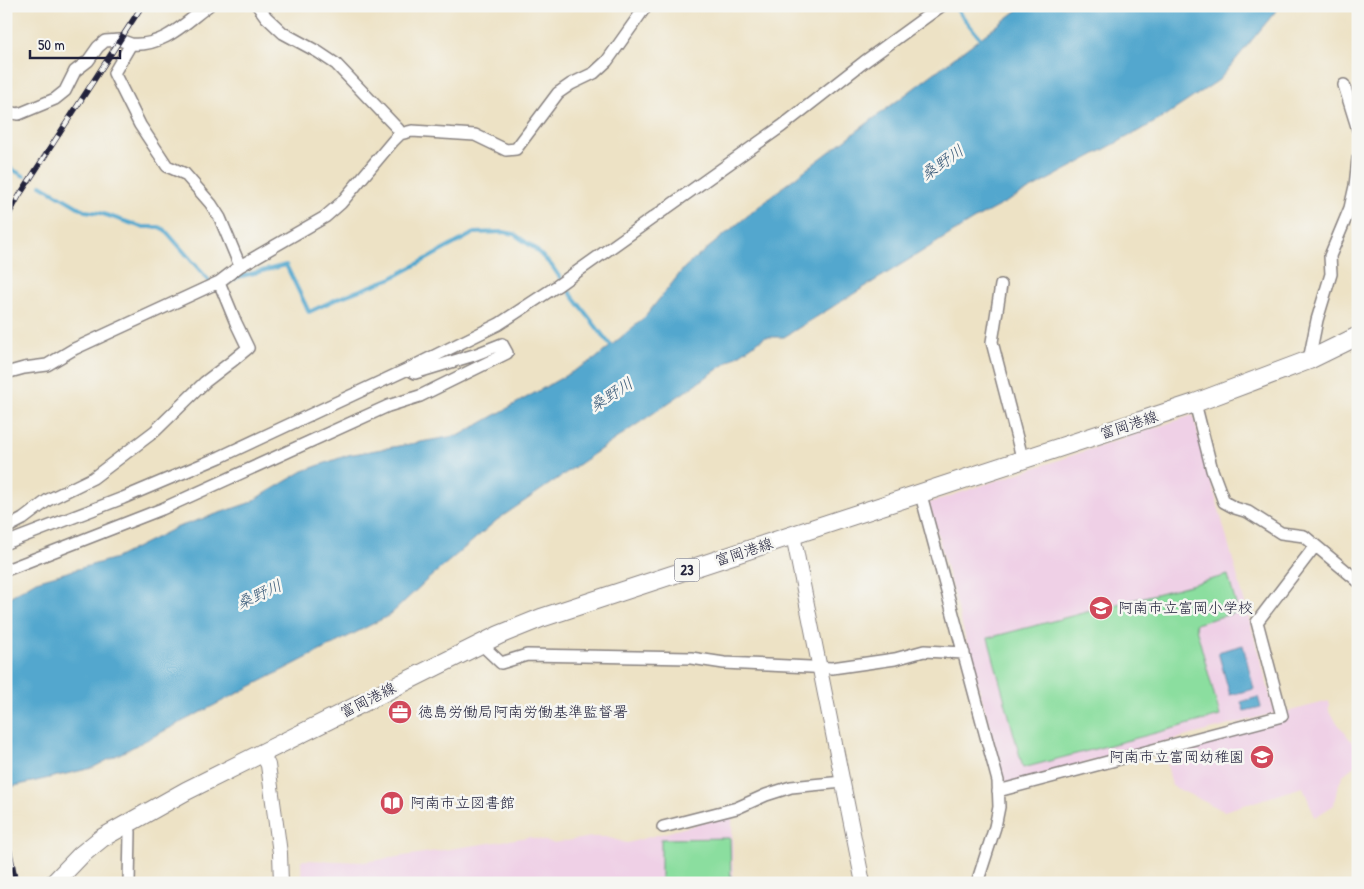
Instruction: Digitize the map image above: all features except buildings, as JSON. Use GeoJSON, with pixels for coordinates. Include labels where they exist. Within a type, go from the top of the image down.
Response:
{"type":"FeatureCollection","features":[{"type":"Feature","properties":{"kind":"main road","name":"富岡港線"},"geometry":{"type":"LineString","coordinates":[[54,883],[102,838],[186,791],[481,644],[541,618],[921,495],[1195,403],[1309,360],[1358,336]]}},
{"type":"Feature","properties":{"kind":"street"},"geometry":{"type":"LineString","coordinates":[[6,112],[19,114],[55,100],[64,91],[75,71],[88,61],[105,41],[120,40],[131,44],[144,45],[165,38],[208,6]]}},
{"type":"Feature","properties":{"kind":"street"},"geometry":{"type":"LineString","coordinates":[[258,6],[266,17],[283,33],[336,64],[398,129],[400,134]]}},
{"type":"Feature","properties":{"kind":"street"},"geometry":{"type":"LineString","coordinates":[[6,373],[47,365],[74,349],[220,282],[240,266],[325,217],[341,203],[400,134],[412,131],[475,135],[506,150],[516,149],[558,93],[571,84],[594,73],[607,61],[646,6]]}},
{"type":"Feature","properties":{"kind":"street"},"geometry":{"type":"LineString","coordinates":[[6,543],[124,498],[220,457],[499,324],[557,286],[782,126],[864,62],[941,6]]}},
{"type":"Feature","properties":{"kind":"street"},"geometry":{"type":"LineString","coordinates":[[131,44],[114,73],[140,124],[167,166],[185,174],[211,204],[220,218],[240,266]]}},
{"type":"Feature","properties":{"kind":"street"},"geometry":{"type":"LineString","coordinates":[[1344,85],[1358,130]]}},
{"type":"Feature","properties":{"kind":"street"},"geometry":{"type":"LineString","coordinates":[[1309,360],[1317,320],[1331,274],[1330,256],[1350,208],[1358,159]]}},
{"type":"Feature","properties":{"kind":"street"},"geometry":{"type":"LineString","coordinates":[[6,528],[23,519],[48,500],[93,478],[155,431],[205,382],[248,348],[220,282]]}},
{"type":"Feature","properties":{"kind":"street"},"geometry":{"type":"LineString","coordinates":[[1001,285],[992,342],[1023,461]]}},
{"type":"Feature","properties":{"kind":"street"},"geometry":{"type":"LineString","coordinates":[[6,570],[162,509],[388,406],[420,396],[507,353],[502,344],[474,355],[415,373],[408,369]]}},
{"type":"Feature","properties":{"kind":"street"},"geometry":{"type":"LineString","coordinates":[[1195,403],[1212,470],[1224,502],[1248,512],[1281,533],[1304,536],[1358,581]]}},
{"type":"Feature","properties":{"kind":"street"},"geometry":{"type":"LineString","coordinates":[[921,495],[998,782],[999,807],[995,827],[977,883]]}},
{"type":"Feature","properties":{"kind":"street"},"geometry":{"type":"LineString","coordinates":[[6,537],[21,527],[24,523],[23,519]]}},
{"type":"Feature","properties":{"kind":"street"},"geometry":{"type":"LineString","coordinates":[[793,535],[863,883]]}},
{"type":"Feature","properties":{"kind":"street"},"geometry":{"type":"LineString","coordinates":[[998,791],[1282,716],[1257,622],[1315,546]]}},
{"type":"Feature","properties":{"kind":"street"},"geometry":{"type":"LineString","coordinates":[[481,644],[501,663],[527,655],[691,658],[724,663],[832,668],[895,659],[924,651],[964,653]]}},
{"type":"Feature","properties":{"kind":"street"},"geometry":{"type":"LineString","coordinates":[[262,753],[267,762],[280,853],[281,883]]}},
{"type":"Feature","properties":{"kind":"street"},"geometry":{"type":"LineString","coordinates":[[663,827],[737,808],[782,789],[843,782]]}},
{"type":"Feature","properties":{"kind":"street"},"geometry":{"type":"LineString","coordinates":[[127,824],[130,832],[129,883]]}},
{"type":"Feature","properties":{"kind":"shaded area","name":"阿南市立富岡小学校"},"geometry":{"type":"Polygon","coordinates":[[[1193,415],[1275,713],[1005,784],[929,503],[1193,415]]]}},
{"type":"Feature","properties":{"kind":"shaded area","name":"阿南市立富岡幼稚園"},"geometry":{"type":"Polygon","coordinates":[[[1329,701],[1329,712],[1358,750],[1358,763],[1343,775],[1337,789],[1334,805],[1315,817],[1303,787],[1224,811],[1172,786],[1164,751],[1287,719],[1286,712],[1329,701]]]}},
{"type":"Feature","properties":{"kind":"shaded area"},"geometry":{"type":"Polygon","coordinates":[[[732,815],[733,883],[302,883],[301,860],[364,862],[529,837],[553,843],[592,837],[606,837],[627,843],[732,815]]]}},
{"type":"Feature","properties":{"kind":"green space"},"geometry":{"type":"Polygon","coordinates":[[[1228,575],[1238,612],[1195,624],[1220,716],[1023,768],[988,638],[1228,575]]]}},
{"type":"Feature","properties":{"kind":"green space"},"geometry":{"type":"Polygon","coordinates":[[[730,838],[731,883],[661,883],[661,839],[730,838]]]}},
{"type":"Feature","properties":{"kind":"water","name":"桑野川"},"geometry":{"type":"Polygon","coordinates":[[[1023,6],[1280,6],[1219,80],[1159,120],[973,220],[784,337],[765,337],[497,520],[427,580],[390,615],[92,768],[6,788],[6,599],[36,581],[116,558],[175,528],[249,503],[303,471],[348,455],[460,435],[595,359],[644,318],[685,267],[784,186],[1023,6]]]}},
{"type":"Feature","properties":{"kind":"water"},"geometry":{"type":"Polygon","coordinates":[[[1243,645],[1254,689],[1230,695],[1218,652],[1243,645]]]}},
{"type":"Feature","properties":{"kind":"water"},"geometry":{"type":"Polygon","coordinates":[[[1258,697],[1261,707],[1244,711],[1241,702],[1258,697]]]}},
{"type":"Feature","properties":{"kind":"waterway"},"geometry":{"type":"LineString","coordinates":[[954,6],[983,42]]}},
{"type":"Feature","properties":{"kind":"waterway"},"geometry":{"type":"LineString","coordinates":[[6,166],[24,176]]}},
{"type":"Feature","properties":{"kind":"waterway"},"geometry":{"type":"LineString","coordinates":[[41,185],[85,211],[100,213],[142,227],[159,227],[165,230],[211,283]]}},
{"type":"Feature","properties":{"kind":"waterway"},"geometry":{"type":"LineString","coordinates":[[225,284],[238,277],[286,265],[309,312],[339,298],[392,278],[474,233],[503,232],[514,234],[534,248],[552,266],[614,350]]}},
{"type":"Feature","properties":{"kind":"railway"},"geometry":{"type":"LineString","coordinates":[[6,220],[19,196],[142,6]]}},
{"type":"Feature","properties":{"kind":"railway"},"geometry":{"type":"LineString","coordinates":[[6,833],[16,883]]}},
{"type":"Feature","properties":{"kind":"place","name":"阿南市立富岡小学校"},"geometry":{"type":"Point","coordinates":[1101,608]}},
{"type":"Feature","properties":{"kind":"place","name":"徳島労働局阿南労働基準監督署"},"geometry":{"type":"Point","coordinates":[400,712]}},
{"type":"Feature","properties":{"kind":"place","name":"阿南市立富岡幼稚園"},"geometry":{"type":"Point","coordinates":[1262,757]}},
{"type":"Feature","properties":{"kind":"place","name":"阿南市立図書館"},"geometry":{"type":"Point","coordinates":[392,803]}}]}
